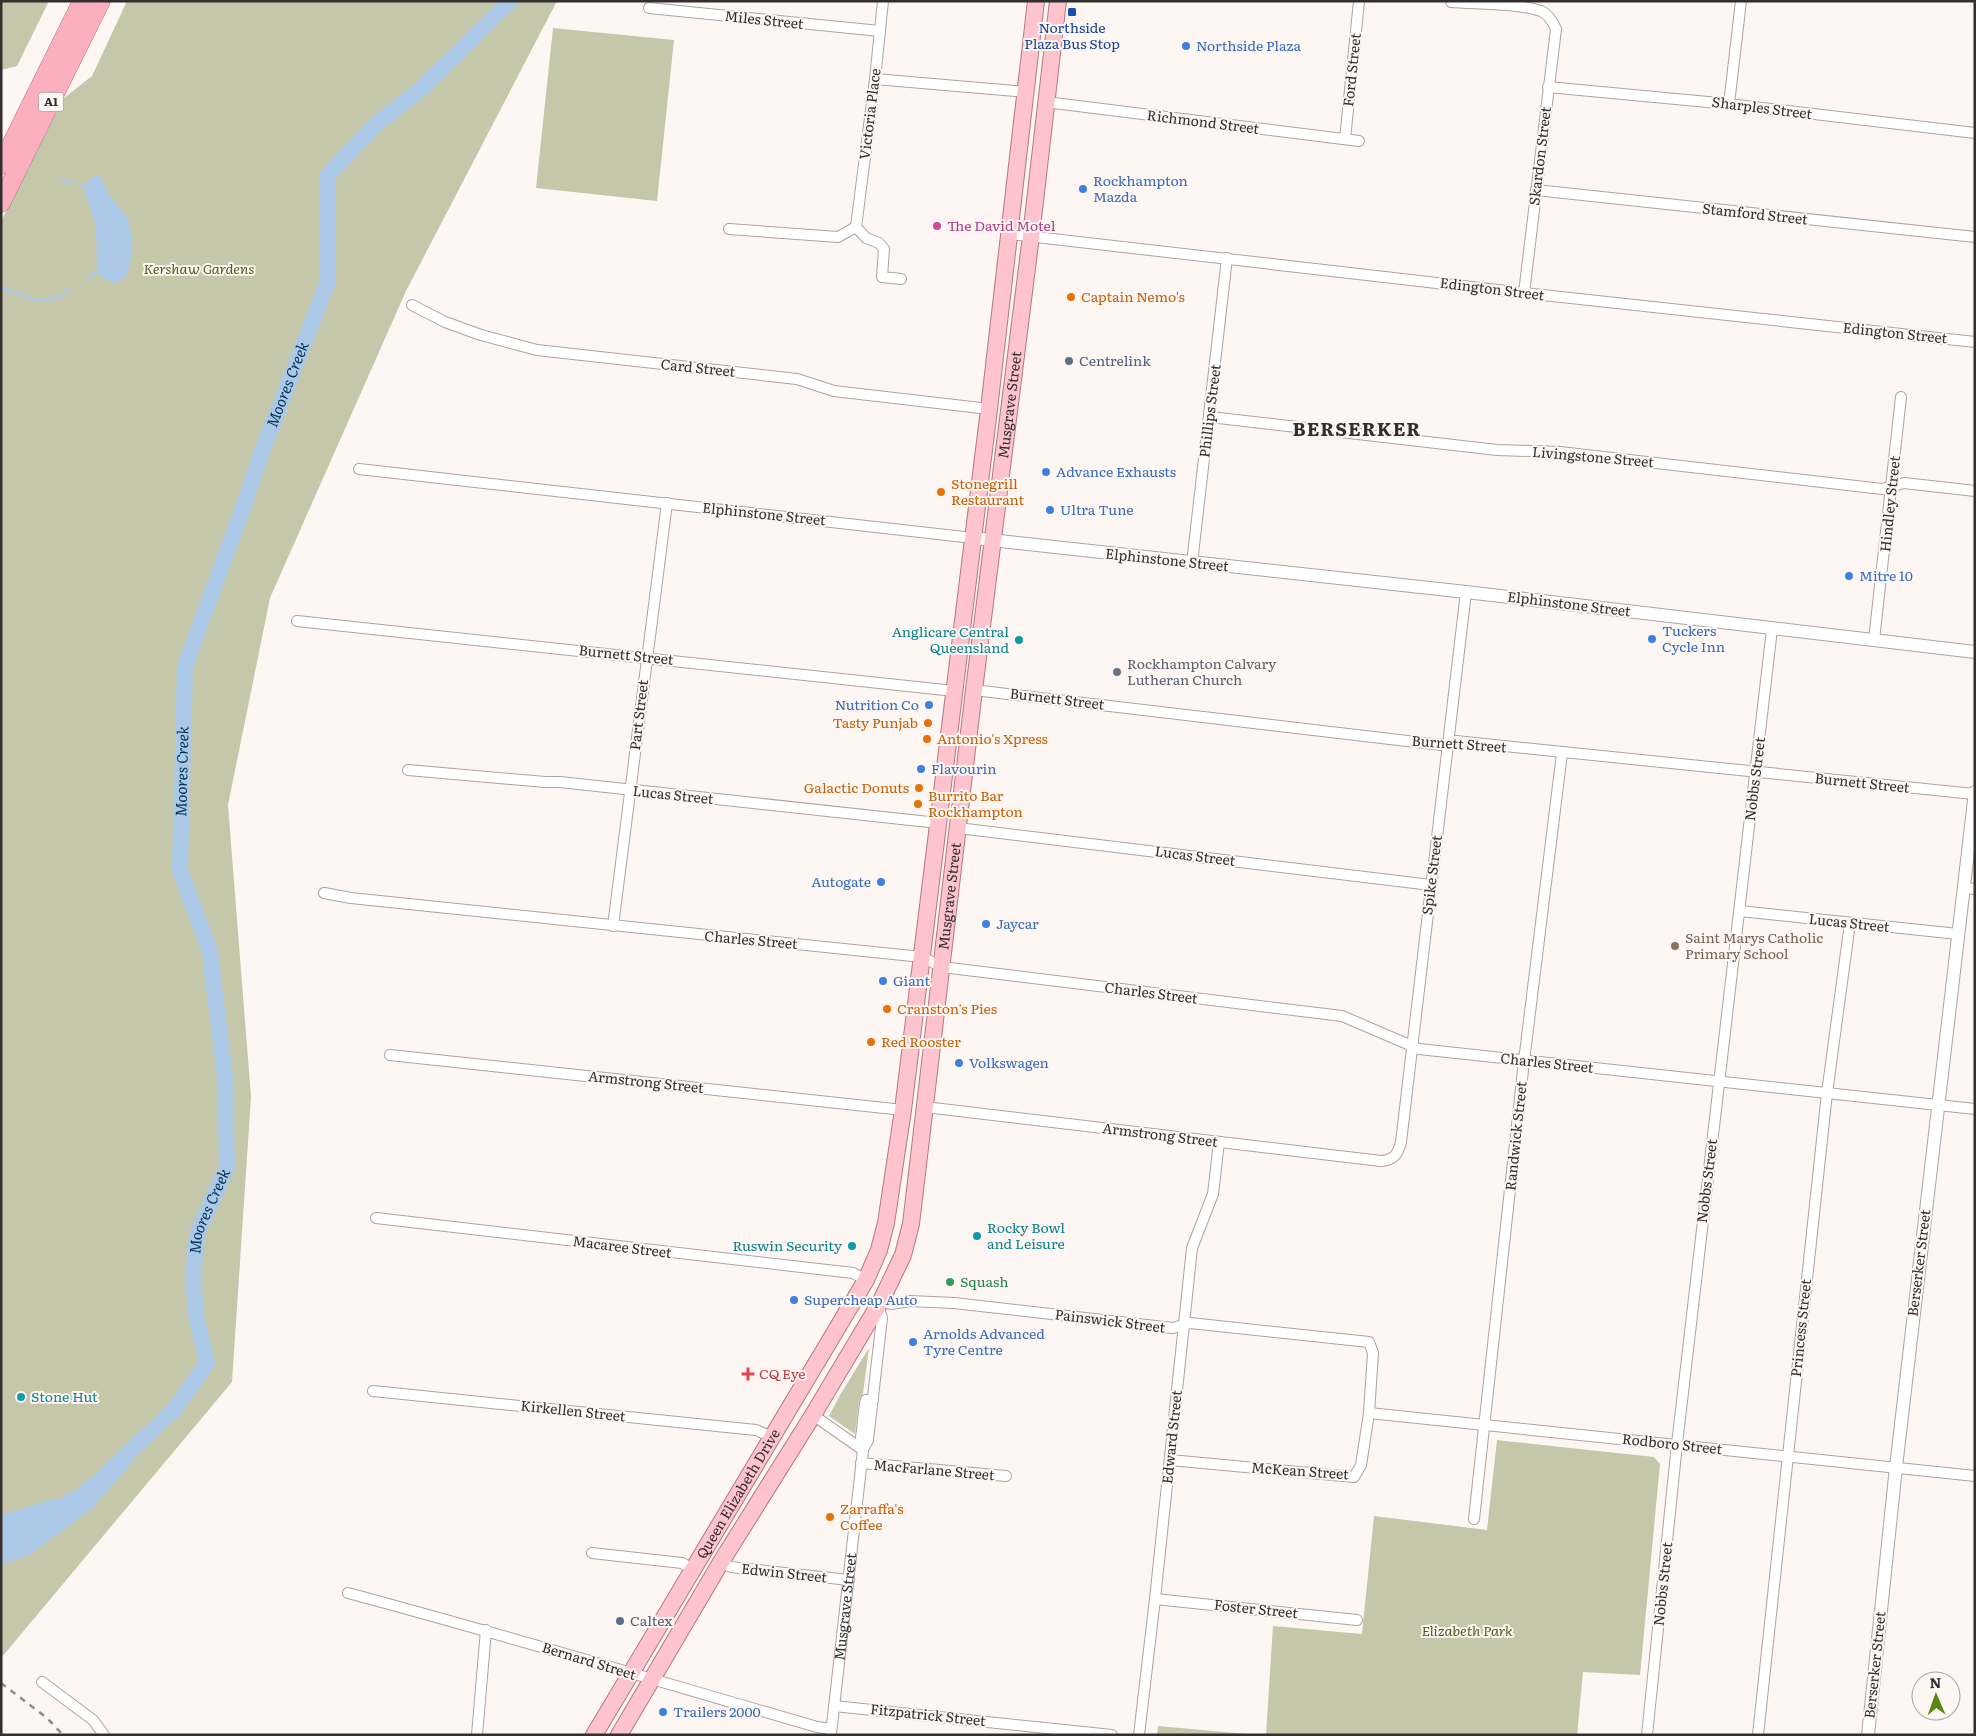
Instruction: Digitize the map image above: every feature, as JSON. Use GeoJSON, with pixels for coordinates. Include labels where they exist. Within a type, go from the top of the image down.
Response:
{"type":"FeatureCollection","features":[{"type":"Feature","properties":{"kind":"highway","name":"A1"},"geometry":{"type":"LineString","coordinates":[[1,165],[82,1]]}},
{"type":"Feature","properties":{"kind":"highway","name":"A1"},"geometry":{"type":"LineString","coordinates":[[1,203],[101,1]]}},
{"type":"Feature","properties":{"kind":"main road","name":"Musgrave Street"},"geometry":{"type":"LineString","coordinates":[[879,1250],[892,1190],[903,1110],[1010,234],[1036,1]]}},
{"type":"Feature","properties":{"kind":"main road","name":"Musgrave Street"},"geometry":{"type":"LineString","coordinates":[[903,1255],[913,1215],[974,690],[994,540],[1058,1]]}},
{"type":"Feature","properties":{"kind":"main road","name":"Queen Elizabeth Drive"},"geometry":{"type":"LineString","coordinates":[[594,1735],[629,1673],[866,1280],[879,1250]]}},
{"type":"Feature","properties":{"kind":"main road","name":"Queen Elizabeth Drive"},"geometry":{"type":"LineString","coordinates":[[619,1735],[721,1562],[813,1416],[879,1303],[903,1255]]}},
{"type":"Feature","properties":{"kind":"street","name":"Victoria Place"},"geometry":{"type":"LineString","coordinates":[[856,226],[883,1]]}},
{"type":"Feature","properties":{"kind":"street","name":"Ford Street"},"geometry":{"type":"LineString","coordinates":[[1346,139],[1359,1]]}},
{"type":"Feature","properties":{"kind":"street"},"geometry":{"type":"LineString","coordinates":[[1729,104],[1741,1]]}},
{"type":"Feature","properties":{"kind":"street","name":"Skardon Street"},"geometry":{"type":"LineString","coordinates":[[1451,2],[1503,5],[1543,12],[1552,20],[1556,29],[1524,293]]}},
{"type":"Feature","properties":{"kind":"street","name":"Miles Street"},"geometry":{"type":"LineString","coordinates":[[649,8],[880,31]]}},
{"type":"Feature","properties":{"kind":"street"},"geometry":{"type":"LineString","coordinates":[[875,79],[1026,92]]}},
{"type":"Feature","properties":{"kind":"street","name":"Sharples Street"},"geometry":{"type":"LineString","coordinates":[[1548,87],[1729,104],[1975,133]]}},
{"type":"Feature","properties":{"kind":"street","name":"Richmond Street"},"geometry":{"type":"LineString","coordinates":[[1046,102],[1359,141]]}},
{"type":"Feature","properties":{"kind":"street","name":"Stamford Street"},"geometry":{"type":"LineString","coordinates":[[1536,190],[1975,237]]}},
{"type":"Feature","properties":{"kind":"street"},"geometry":{"type":"LineString","coordinates":[[729,229],[838,237],[856,226],[866,238],[879,243],[884,249],[882,277],[901,280]]}},
{"type":"Feature","properties":{"kind":"street","name":"Edington Street"},"geometry":{"type":"LineString","coordinates":[[1010,234],[1975,342]]}},
{"type":"Feature","properties":{"kind":"street","name":"Phillips Street"},"geometry":{"type":"LineString","coordinates":[[1192,563],[1227,258]]}},
{"type":"Feature","properties":{"kind":"street","name":"Card Street"},"geometry":{"type":"LineString","coordinates":[[412,305],[445,322],[481,335],[537,350],[797,379],[834,391],[989,409]]}},
{"type":"Feature","properties":{"kind":"street","name":"Hindley Street"},"geometry":{"type":"LineString","coordinates":[[1874,640],[1901,398]]}},
{"type":"Feature","properties":{"kind":"street","name":"Livingstone Street"},"geometry":{"type":"LineString","coordinates":[[1210,417],[1497,450],[1560,452],[1882,489],[1904,483],[1975,491]]}},
{"type":"Feature","properties":{"kind":"street","name":"Elphinstone Street"},"geometry":{"type":"LineString","coordinates":[[359,469],[1466,592],[1975,652]]}},
{"type":"Feature","properties":{"kind":"street","name":"Part Street"},"geometry":{"type":"LineString","coordinates":[[613,926],[667,503]]}},
{"type":"Feature","properties":{"kind":"street","name":"Spike Street"},"geometry":{"type":"LineString","coordinates":[[1394,1157],[1401,1142],[1466,592]]}},
{"type":"Feature","properties":{"kind":"street","name":"Burnett Street"},"geometry":{"type":"LineString","coordinates":[[298,621],[954,691]]}},
{"type":"Feature","properties":{"kind":"street","name":"Nobbs Street"},"geometry":{"type":"LineString","coordinates":[[1647,1735],[1677,1444],[1772,629]]}},
{"type":"Feature","properties":{"kind":"street","name":"Burnett Street"},"geometry":{"type":"LineString","coordinates":[[974,690],[1441,746],[1456,741],[1756,773],[1975,793]]}},
{"type":"Feature","properties":{"kind":"street","name":"Randwick Street"},"geometry":{"type":"LineString","coordinates":[[1474,1519],[1524,1060],[1562,753]]}},
{"type":"Feature","properties":{"kind":"street","name":"Lucas Street"},"geometry":{"type":"LineString","coordinates":[[408,770],[630,790],[938,823]]}},
{"type":"Feature","properties":{"kind":"street","name":"Berserker Street"},"geometry":{"type":"LineString","coordinates":[[1868,1735],[1937,1105],[1958,934],[1969,889],[1975,793]]}},
{"type":"Feature","properties":{"kind":"street","name":"Lucas Street"},"geometry":{"type":"LineString","coordinates":[[958,828],[1431,885]]}},
{"type":"Feature","properties":{"kind":"street","name":"Charles Street"},"geometry":{"type":"LineString","coordinates":[[324,893],[351,898],[922,957],[942,968],[1342,1016],[1419,1049],[1975,1109]]}},
{"type":"Feature","properties":{"kind":"street","name":"Lucas Street"},"geometry":{"type":"LineString","coordinates":[[1740,911],[1958,934]]}},
{"type":"Feature","properties":{"kind":"street","name":"Princess Street"},"geometry":{"type":"LineString","coordinates":[[1758,1735],[1786,1455],[1827,1092],[1850,923]]}},
{"type":"Feature","properties":{"kind":"street","name":"Armstrong Street"},"geometry":{"type":"LineString","coordinates":[[390,1055],[903,1110]]}},
{"type":"Feature","properties":{"kind":"street","name":"Armstrong Street"},"geometry":{"type":"LineString","coordinates":[[925,1107],[1381,1161],[1389,1161],[1394,1157]]}},
{"type":"Feature","properties":{"kind":"street","name":"Edward Street"},"geometry":{"type":"LineString","coordinates":[[1139,1735],[1192,1248],[1213,1194],[1219,1142]]}},
{"type":"Feature","properties":{"kind":"street","name":"Macaree Street"},"geometry":{"type":"LineString","coordinates":[[376,1218],[852,1273],[866,1280]]}},
{"type":"Feature","properties":{"kind":"street","name":"Painswick Street"},"geometry":{"type":"LineString","coordinates":[[879,1303],[892,1304],[910,1301],[954,1303],[1173,1328],[1190,1323],[1369,1342]]}},
{"type":"Feature","properties":{"kind":"street","name":"Musgrave Street"},"geometry":{"type":"LineString","coordinates":[[831,1732],[861,1463],[863,1450],[868,1440],[873,1400],[882,1318],[879,1303]]}},
{"type":"Feature","properties":{"kind":"street","name":"McKean Street"},"geometry":{"type":"LineString","coordinates":[[1170,1460],[1354,1477],[1361,1465],[1369,1413],[1373,1354],[1369,1342]]}},
{"type":"Feature","properties":{"kind":"street","name":"Kirkellen Street"},"geometry":{"type":"LineString","coordinates":[[373,1391],[760,1431],[772,1437]]}},
{"type":"Feature","properties":{"kind":"street","name":"Rodboro Street"},"geometry":{"type":"LineString","coordinates":[[1369,1413],[1975,1476]]}},
{"type":"Feature","properties":{"kind":"street"},"geometry":{"type":"LineString","coordinates":[[813,1416],[863,1450]]}},
{"type":"Feature","properties":{"kind":"street","name":"MacFarlane Street"},"geometry":{"type":"LineString","coordinates":[[861,1463],[1006,1476]]}},
{"type":"Feature","properties":{"kind":"street"},"geometry":{"type":"LineString","coordinates":[[592,1553],[682,1563],[693,1569]]}},
{"type":"Feature","properties":{"kind":"street","name":"Edwin Street"},"geometry":{"type":"LineString","coordinates":[[721,1562],[735,1568],[848,1580]]}},
{"type":"Feature","properties":{"kind":"street","name":"Bernard Street"},"geometry":{"type":"LineString","coordinates":[[348,1593],[486,1630],[831,1732]]}},
{"type":"Feature","properties":{"kind":"street","name":"Foster Street"},"geometry":{"type":"LineString","coordinates":[[1155,1599],[1357,1620]]}},
{"type":"Feature","properties":{"kind":"street"},"geometry":{"type":"LineString","coordinates":[[476,1735],[486,1630]]}},
{"type":"Feature","properties":{"kind":"street"},"geometry":{"type":"LineString","coordinates":[[42,1682],[93,1720],[104,1735]]}},
{"type":"Feature","properties":{"kind":"street","name":"Fitzpatrick Street"},"geometry":{"type":"LineString","coordinates":[[834,1706],[1112,1735]]}},
{"type":"Feature","properties":{"kind":"green space"},"geometry":{"type":"Polygon","coordinates":[[[1,1],[49,1],[17,66],[1,70],[1,1]]]}},
{"type":"Feature","properties":{"kind":"green space","name":"Kershaw Gardens"},"geometry":{"type":"Polygon","coordinates":[[[127,1],[557,1],[406,291],[270,598],[228,805],[251,1097],[232,1382],[1,1658],[1,221],[64,98],[92,76],[127,1]]]}},
{"type":"Feature","properties":{"kind":"green space"},"geometry":{"type":"Polygon","coordinates":[[[553,28],[674,40],[657,201],[536,188],[553,28]]]}},
{"type":"Feature","properties":{"kind":"green space"},"geometry":{"type":"Polygon","coordinates":[[[869,1348],[863,1394],[859,1400],[855,1434],[829,1416],[869,1348]]]}},
{"type":"Feature","properties":{"kind":"green space","name":"Elizabeth Park"},"geometry":{"type":"Polygon","coordinates":[[[1497,1440],[1654,1457],[1660,1464],[1640,1675],[1583,1672],[1577,1735],[1266,1735],[1273,1626],[1362,1634],[1374,1516],[1487,1530],[1497,1440]]]}},
{"type":"Feature","properties":{"kind":"green space"},"geometry":{"type":"Polygon","coordinates":[[[1158,1726],[1257,1735],[1157,1735],[1158,1726]]]}},
{"type":"Feature","properties":{"kind":"water"},"geometry":{"type":"Polygon","coordinates":[[[97,175],[104,182],[111,198],[122,211],[130,225],[130,265],[125,277],[115,283],[106,280],[97,272],[96,227],[85,191],[86,184],[97,175]]]}},
{"type":"Feature","properties":{"kind":"water"},"geometry":{"type":"Polygon","coordinates":[[[124,1451],[131,1464],[94,1506],[29,1555],[7,1562],[1,1566],[1,1532],[78,1488],[124,1451]]]}},
{"type":"Feature","properties":{"kind":"waterway","name":"Moores Creek"},"geometry":{"type":"LineString","coordinates":[[110,1470],[174,1410],[207,1363],[197,1320],[193,1279],[197,1234],[227,1167],[225,1078],[210,952],[180,870],[185,666],[261,454],[328,281],[327,176],[374,126],[422,88],[510,1]]}},
{"type":"Feature","properties":{"kind":"waterway"},"geometry":{"type":"LineString","coordinates":[[61,180],[72,183]]}},
{"type":"Feature","properties":{"kind":"waterway"},"geometry":{"type":"LineString","coordinates":[[81,185],[86,186]]}},
{"type":"Feature","properties":{"kind":"waterway"},"geometry":{"type":"LineString","coordinates":[[87,279],[97,272]]}},
{"type":"Feature","properties":{"kind":"waterway"},"geometry":{"type":"LineString","coordinates":[[1,287],[36,300],[52,299],[70,289]]}},
{"type":"Feature","properties":{"kind":"waterway","name":"Moores Creek"},"geometry":{"type":"LineString","coordinates":[[1,1524],[53,1507]]}},
{"type":"Feature","properties":{"kind":"railway"},"geometry":{"type":"LineString","coordinates":[[1,1683],[47,1718],[63,1735]]}},
{"type":"Feature","properties":{"kind":"place","name":"Northside Plaza Bus Stop"},"geometry":{"type":"Point","coordinates":[1072,12]}},
{"type":"Feature","properties":{"kind":"place","name":"Northside Plaza"},"geometry":{"type":"Point","coordinates":[1186,46]}},
{"type":"Feature","properties":{"kind":"place","name":"Rockhampton Mazda"},"geometry":{"type":"Point","coordinates":[1083,189]}},
{"type":"Feature","properties":{"kind":"place","name":"The David Motel"},"geometry":{"type":"Point","coordinates":[937,226]}},
{"type":"Feature","properties":{"kind":"place","name":"Captain Nemo's"},"geometry":{"type":"Point","coordinates":[1071,297]}},
{"type":"Feature","properties":{"kind":"place","name":"Centrelink"},"geometry":{"type":"Point","coordinates":[1069,361]}},
{"type":"Feature","properties":{"kind":"place","name":"Advance Exhausts"},"geometry":{"type":"Point","coordinates":[1046,472]}},
{"type":"Feature","properties":{"kind":"place","name":"Stonegrill Restaurant"},"geometry":{"type":"Point","coordinates":[941,492]}},
{"type":"Feature","properties":{"kind":"place","name":"Ultra Tune"},"geometry":{"type":"Point","coordinates":[1050,510]}},
{"type":"Feature","properties":{"kind":"place","name":"Mitre 10"},"geometry":{"type":"Point","coordinates":[1849,576]}},
{"type":"Feature","properties":{"kind":"place","name":"Tuckers Cycle Inn"},"geometry":{"type":"Point","coordinates":[1652,639]}},
{"type":"Feature","properties":{"kind":"place","name":"Anglicare Central Queensland"},"geometry":{"type":"Point","coordinates":[1019,640]}},
{"type":"Feature","properties":{"kind":"place","name":"Rockhampton Calvary Lutheran Church"},"geometry":{"type":"Point","coordinates":[1117,672]}},
{"type":"Feature","properties":{"kind":"place","name":"Nutrition Co"},"geometry":{"type":"Point","coordinates":[929,705]}},
{"type":"Feature","properties":{"kind":"place","name":"Tasty Punjab"},"geometry":{"type":"Point","coordinates":[928,723]}},
{"type":"Feature","properties":{"kind":"place","name":"Antonio's Xpress"},"geometry":{"type":"Point","coordinates":[927,739]}},
{"type":"Feature","properties":{"kind":"place","name":"Flavourin"},"geometry":{"type":"Point","coordinates":[921,769]}},
{"type":"Feature","properties":{"kind":"place","name":"Galactic Donuts"},"geometry":{"type":"Point","coordinates":[919,788]}},
{"type":"Feature","properties":{"kind":"place","name":"Burrito Bar Rockhampton"},"geometry":{"type":"Point","coordinates":[918,804]}},
{"type":"Feature","properties":{"kind":"place","name":"Autogate"},"geometry":{"type":"Point","coordinates":[881,882]}},
{"type":"Feature","properties":{"kind":"place","name":"Jaycar"},"geometry":{"type":"Point","coordinates":[986,924]}},
{"type":"Feature","properties":{"kind":"place","name":"Saint Marys Catholic Primary School"},"geometry":{"type":"Point","coordinates":[1675,946]}},
{"type":"Feature","properties":{"kind":"place","name":"Giant"},"geometry":{"type":"Point","coordinates":[883,981]}},
{"type":"Feature","properties":{"kind":"place","name":"Cranston's Pies"},"geometry":{"type":"Point","coordinates":[887,1009]}},
{"type":"Feature","properties":{"kind":"place","name":"Red Rooster"},"geometry":{"type":"Point","coordinates":[871,1042]}},
{"type":"Feature","properties":{"kind":"place","name":"Volkswagen"},"geometry":{"type":"Point","coordinates":[959,1063]}},
{"type":"Feature","properties":{"kind":"place","name":"Rocky Bowl and Leisure"},"geometry":{"type":"Point","coordinates":[977,1236]}},
{"type":"Feature","properties":{"kind":"place","name":"Ruswin Security"},"geometry":{"type":"Point","coordinates":[852,1246]}},
{"type":"Feature","properties":{"kind":"place","name":"Squash"},"geometry":{"type":"Point","coordinates":[950,1282]}},
{"type":"Feature","properties":{"kind":"place","name":"Supercheap Auto"},"geometry":{"type":"Point","coordinates":[794,1300]}},
{"type":"Feature","properties":{"kind":"place","name":"Arnolds Advanced Tyre Centre"},"geometry":{"type":"Point","coordinates":[913,1342]}},
{"type":"Feature","properties":{"kind":"place","name":"CQ Eye"},"geometry":{"type":"Point","coordinates":[748,1374]}},
{"type":"Feature","properties":{"kind":"place","name":"Stone Hut"},"geometry":{"type":"Point","coordinates":[21,1397]}},
{"type":"Feature","properties":{"kind":"place","name":"Zarraffa's Coffee"},"geometry":{"type":"Point","coordinates":[830,1517]}},
{"type":"Feature","properties":{"kind":"place","name":"Caltex"},"geometry":{"type":"Point","coordinates":[620,1621]}},
{"type":"Feature","properties":{"kind":"place","name":"Trailers 2000"},"geometry":{"type":"Point","coordinates":[663,1712]}},
{"type":"Feature","properties":{"kind":"district","name":"BERSERKER"},"geometry":{"type":"Point","coordinates":[1357,429]}}]}
